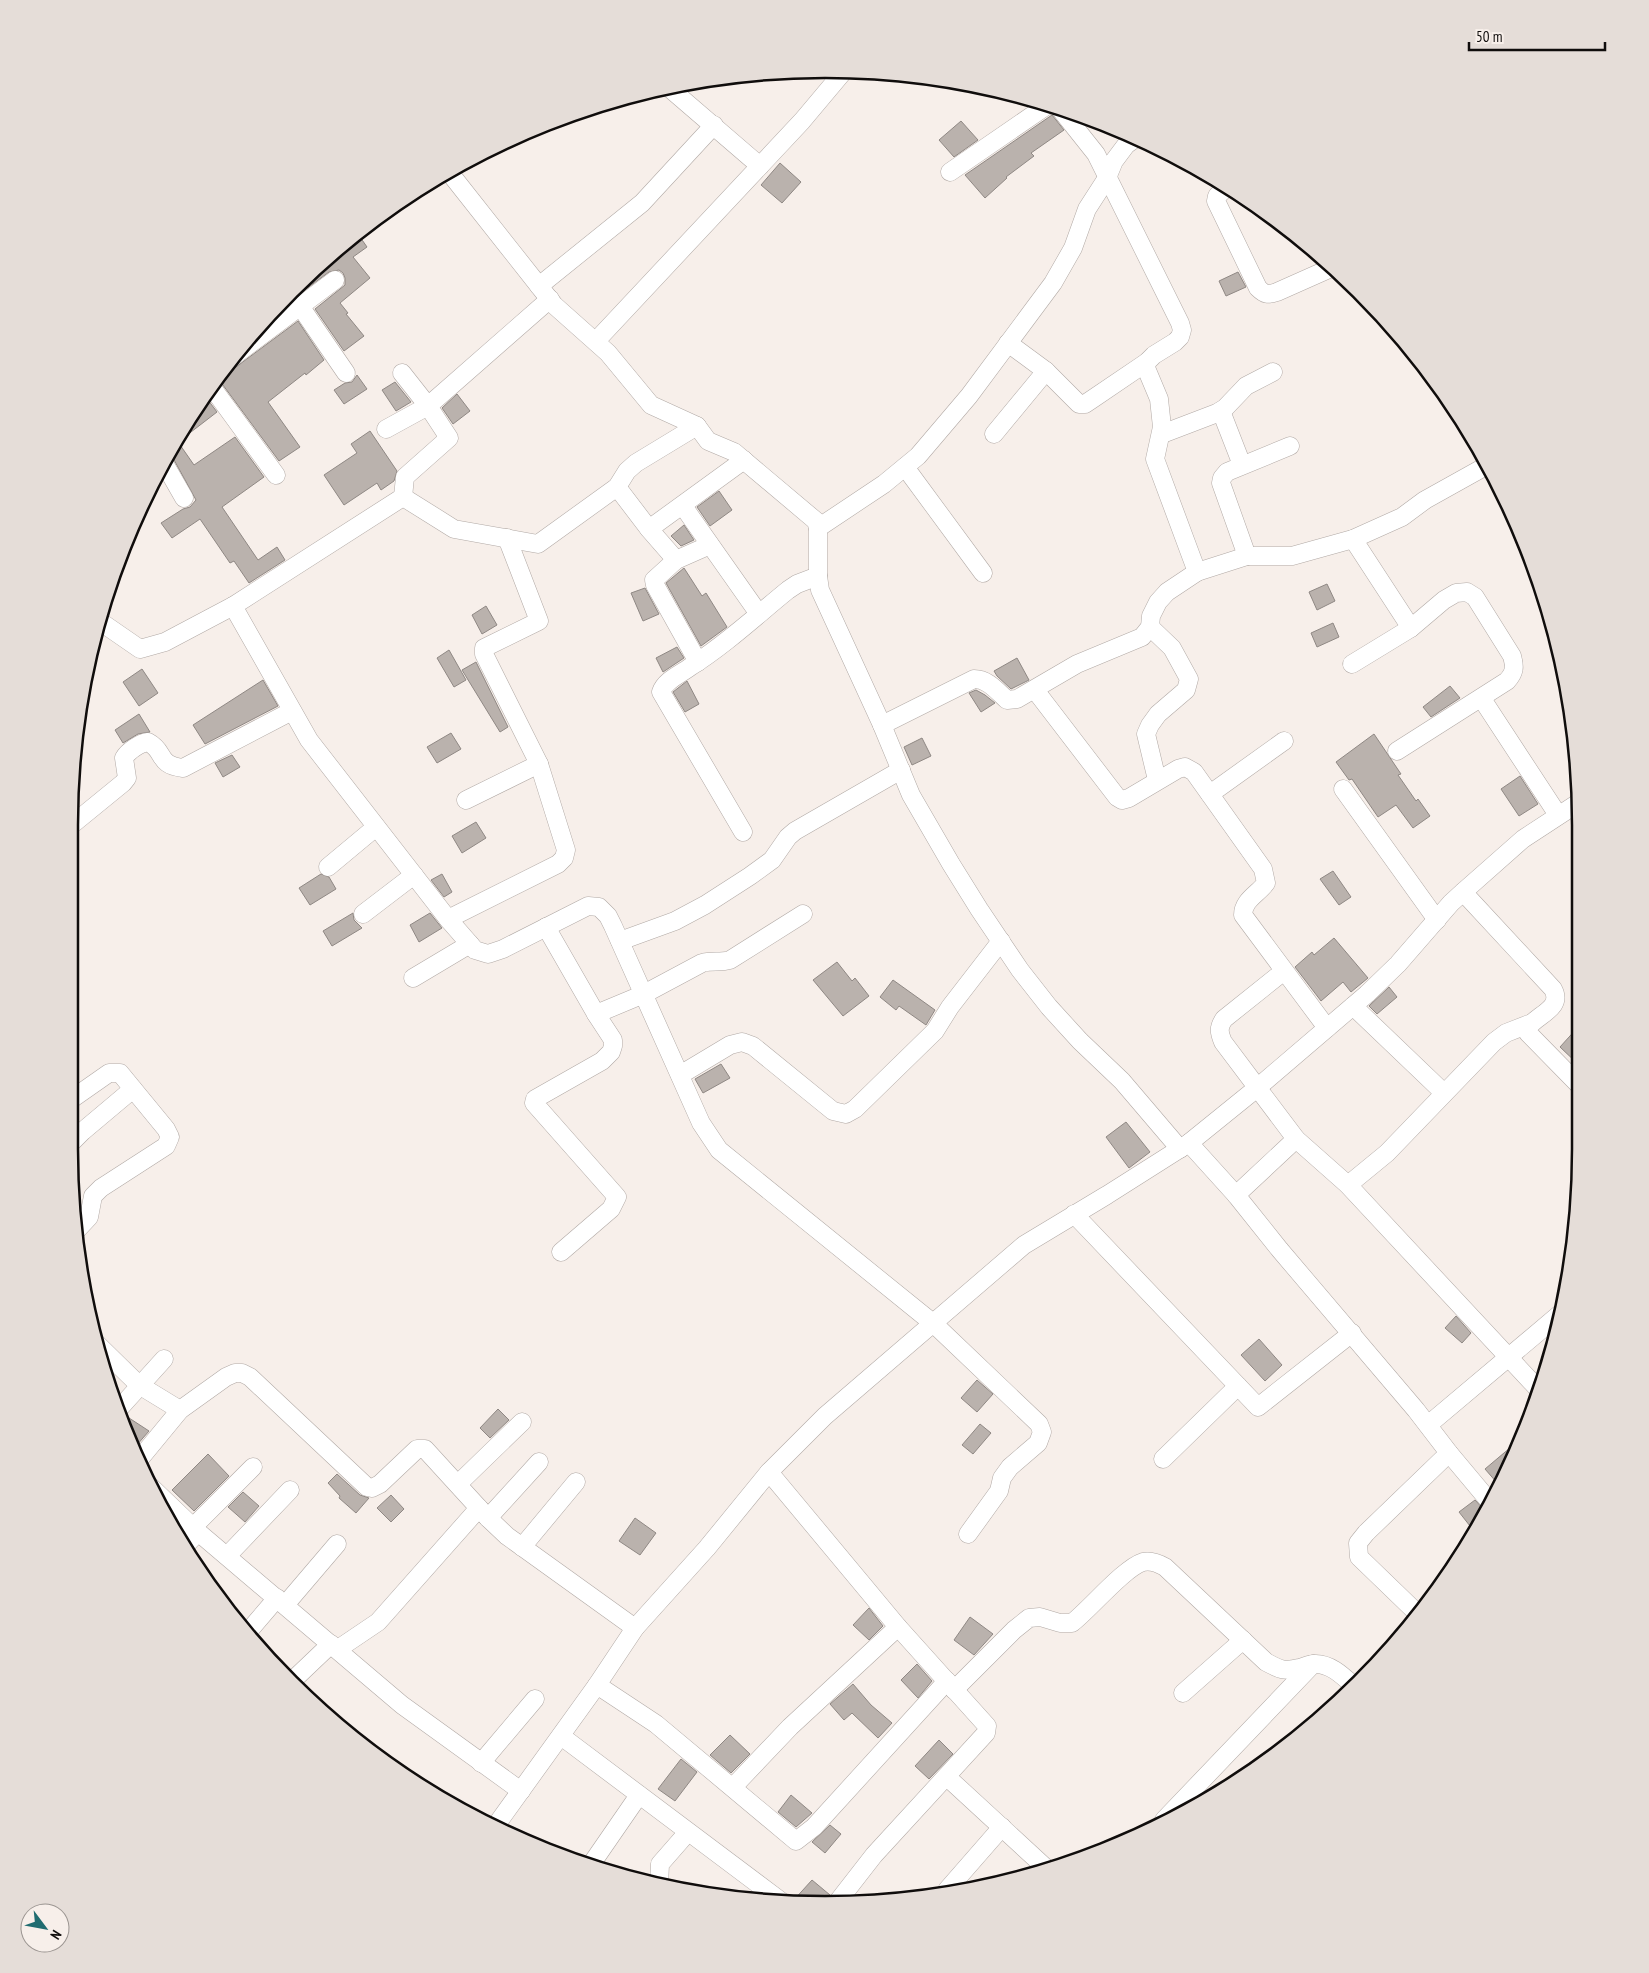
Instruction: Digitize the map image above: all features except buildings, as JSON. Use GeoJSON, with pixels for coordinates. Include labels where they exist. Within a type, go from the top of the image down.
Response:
{"type":"FeatureCollection","features":[{"type":"Feature","properties":{"kind":"street"},"geometry":{"type":"LineString","coordinates":[[596,341],[802,121],[838,78]]}},
{"type":"Feature","properties":{"kind":"street"},"geometry":{"type":"LineString","coordinates":[[675,93],[760,166]]}},
{"type":"Feature","properties":{"kind":"street"},"geometry":{"type":"LineString","coordinates":[[950,172],[1041,110]]}},
{"type":"Feature","properties":{"kind":"street"},"geometry":{"type":"LineString","coordinates":[[1008,343],[1046,371],[1073,400],[1079,404],[1085,404],[1147,362],[1154,355],[1176,342],[1182,330],[1092,148],[1067,118]]}},
{"type":"Feature","properties":{"kind":"street"},"geometry":{"type":"LineString","coordinates":[[386,429],[428,406],[544,292],[642,203],[714,125]]}},
{"type":"Feature","properties":{"kind":"street"},"geometry":{"type":"LineString","coordinates":[[818,528],[884,484],[918,456],[969,396],[1053,283],[1073,248],[1087,209],[1107,178],[1114,161],[1129,143]]}},
{"type":"Feature","properties":{"kind":"street"},"geometry":{"type":"LineString","coordinates":[[453,177],[544,292],[568,318],[596,341],[650,405],[697,426],[708,441],[734,452],[816,520],[818,528],[818,576],[820,590],[882,725],[911,795],[1001,941],[1049,1007],[1080,1041],[1122,1081],[1184,1146],[1236,1195],[1485,1496]]}},
{"type":"Feature","properties":{"kind":"street"},"geometry":{"type":"LineString","coordinates":[[1221,192],[1216,201],[1258,288],[1263,294],[1270,295],[1326,271]]}},
{"type":"Feature","properties":{"kind":"street"},"geometry":{"type":"LineString","coordinates":[[259,337],[335,280]]}},
{"type":"Feature","properties":{"kind":"street"},"geometry":{"type":"LineString","coordinates":[[300,306],[346,374]]}},
{"type":"Feature","properties":{"kind":"street"},"geometry":{"type":"LineString","coordinates":[[1147,362],[1148,374],[1160,400],[1162,434],[1155,459],[1197,572]]}},
{"type":"Feature","properties":{"kind":"street"},"geometry":{"type":"LineString","coordinates":[[994,434],[1046,371]]}},
{"type":"Feature","properties":{"kind":"street"},"geometry":{"type":"LineString","coordinates":[[1162,434],[1221,411],[1246,386],[1273,372]]}},
{"type":"Feature","properties":{"kind":"street"},"geometry":{"type":"LineString","coordinates":[[402,373],[428,406],[449,438],[405,477],[403,497]]}},
{"type":"Feature","properties":{"kind":"street"},"geometry":{"type":"LineString","coordinates":[[216,392],[276,475]]}},
{"type":"Feature","properties":{"kind":"street"},"geometry":{"type":"LineString","coordinates":[[1221,411],[1242,466]]}},
{"type":"Feature","properties":{"kind":"street"},"geometry":{"type":"LineString","coordinates":[[403,497],[454,529],[538,544],[617,487],[627,471],[636,463],[697,426]]}},
{"type":"Feature","properties":{"kind":"street"},"geometry":{"type":"LineString","coordinates":[[1248,556],[1221,483],[1222,478],[1227,472],[1290,446]]}},
{"type":"Feature","properties":{"kind":"street"},"geometry":{"type":"LineString","coordinates":[[649,529],[744,460]]}},
{"type":"Feature","properties":{"kind":"street"},"geometry":{"type":"LineString","coordinates":[[905,467],[983,573]]}},
{"type":"Feature","properties":{"kind":"street"},"geometry":{"type":"LineString","coordinates":[[882,725],[974,679],[982,679],[1007,700],[1012,701],[1035,690],[1077,664],[1142,637],[1150,627],[1151,616],[1158,602],[1167,592],[1197,572],[1248,556],[1292,556],[1353,539],[1402,517],[1425,500],[1481,469]]}},
{"type":"Feature","properties":{"kind":"street"},"geometry":{"type":"LineString","coordinates":[[168,470],[184,498]]}},
{"type":"Feature","properties":{"kind":"street"},"geometry":{"type":"LineString","coordinates":[[617,487],[649,529],[676,560]]}},
{"type":"Feature","properties":{"kind":"street"},"geometry":{"type":"LineString","coordinates":[[105,625],[140,649],[165,642],[233,606],[403,497]]}},
{"type":"Feature","properties":{"kind":"street"},"geometry":{"type":"LineString","coordinates":[[683,506],[759,614]]}},
{"type":"Feature","properties":{"kind":"street"},"geometry":{"type":"LineString","coordinates":[[448,919],[558,864],[564,858],[566,850],[539,764],[484,654],[484,648],[539,621],[507,538]]}},
{"type":"Feature","properties":{"kind":"street"},"geometry":{"type":"LineString","coordinates":[[1353,539],[1410,628]]}},
{"type":"Feature","properties":{"kind":"street"},"geometry":{"type":"LineString","coordinates":[[698,662],[654,580],[657,575],[676,560],[710,544]]}},
{"type":"Feature","properties":{"kind":"street"},"geometry":{"type":"LineString","coordinates":[[743,832],[661,692],[662,687],[698,662],[796,584],[818,576]]}},
{"type":"Feature","properties":{"kind":"street"},"geometry":{"type":"LineString","coordinates":[[1352,664],[1410,628],[1444,600],[1456,593],[1467,592],[1475,596],[1512,656],[1515,666],[1514,674],[1507,681],[1482,699],[1397,751]]}},
{"type":"Feature","properties":{"kind":"street"},"geometry":{"type":"LineString","coordinates":[[233,606],[309,740],[448,919],[475,950],[488,954],[503,949],[588,906],[599,907],[608,916],[620,941],[701,1123],[719,1150],[934,1324],[1040,1424],[1042,1432],[1038,1443],[1010,1467],[1002,1478],[999,1491],[968,1534]]}},
{"type":"Feature","properties":{"kind":"street"},"geometry":{"type":"LineString","coordinates":[[1150,627],[1172,648],[1189,679],[1186,690],[1158,714],[1146,734],[1157,780]]}},
{"type":"Feature","properties":{"kind":"street"},"geometry":{"type":"LineString","coordinates":[[1035,690],[1117,797],[1122,800],[1129,798],[1178,769],[1190,768],[1263,869],[1266,883],[1247,901],[1243,908],[1243,915],[1327,1028]]}},
{"type":"Feature","properties":{"kind":"street"},"geometry":{"type":"LineString","coordinates":[[1482,699],[1558,815]]}},
{"type":"Feature","properties":{"kind":"street"},"geometry":{"type":"LineString","coordinates":[[78,820],[123,784],[127,778],[124,758],[126,754],[143,742],[154,744],[164,761],[171,767],[183,768],[292,710]]}},
{"type":"Feature","properties":{"kind":"street"},"geometry":{"type":"LineString","coordinates":[[1210,794],[1284,741]]}},
{"type":"Feature","properties":{"kind":"street"},"geometry":{"type":"LineString","coordinates":[[466,800],[539,764]]}},
{"type":"Feature","properties":{"kind":"street"},"geometry":{"type":"LineString","coordinates":[[620,941],[675,921],[704,905],[772,860],[795,831],[901,770]]}},
{"type":"Feature","properties":{"kind":"street"},"geometry":{"type":"LineString","coordinates":[[1343,789],[1436,920]]}},
{"type":"Feature","properties":{"kind":"street"},"geometry":{"type":"LineString","coordinates":[[499,1821],[597,1685],[635,1628],[707,1548],[769,1472],[826,1416],[1024,1245],[1107,1196],[1184,1146],[1257,1088],[1353,1006],[1398,964],[1463,892],[1524,839],[1571,807]]}},
{"type":"Feature","properties":{"kind":"street"},"geometry":{"type":"LineString","coordinates":[[328,867],[376,827]]}},
{"type":"Feature","properties":{"kind":"street"},"geometry":{"type":"LineString","coordinates":[[363,914],[414,875]]}},
{"type":"Feature","properties":{"kind":"street"},"geometry":{"type":"LineString","coordinates":[[1463,892],[1553,989],[1556,996],[1552,1007],[1526,1028],[1528,1033],[1572,1078]]}},
{"type":"Feature","properties":{"kind":"street"},"geometry":{"type":"LineString","coordinates":[[596,1014],[644,994],[702,962],[730,960],[803,914]]}},
{"type":"Feature","properties":{"kind":"street"},"geometry":{"type":"LineString","coordinates":[[546,927],[613,1040],[614,1046],[608,1056],[535,1098],[534,1103],[617,1197],[611,1209],[561,1252]]}},
{"type":"Feature","properties":{"kind":"street"},"geometry":{"type":"LineString","coordinates":[[680,1075],[730,1045],[742,1042],[753,1046],[833,1111],[846,1114],[855,1110],[935,1032],[950,1008],[1001,941]]}},
{"type":"Feature","properties":{"kind":"street"},"geometry":{"type":"LineString","coordinates":[[413,978],[470,944]]}},
{"type":"Feature","properties":{"kind":"street"},"geometry":{"type":"LineString","coordinates":[[1284,971],[1224,1019],[1219,1033],[1223,1042],[1296,1139],[1348,1185],[1534,1384]]}},
{"type":"Feature","properties":{"kind":"street"},"geometry":{"type":"LineString","coordinates":[[1353,1006],[1444,1093]]}},
{"type":"Feature","properties":{"kind":"street"},"geometry":{"type":"LineString","coordinates":[[1348,1185],[1387,1153],[1494,1042],[1506,1033],[1530,1024]]}},
{"type":"Feature","properties":{"kind":"street"},"geometry":{"type":"LineString","coordinates":[[78,1095],[109,1074],[120,1073],[166,1129],[170,1137],[166,1146],[101,1188],[93,1196],[89,1217],[82,1225]]}},
{"type":"Feature","properties":{"kind":"street"},"geometry":{"type":"LineString","coordinates":[[78,1135],[133,1089]]}},
{"type":"Feature","properties":{"kind":"street"},"geometry":{"type":"LineString","coordinates":[[1236,1195],[1296,1139]]}},
{"type":"Feature","properties":{"kind":"street"},"geometry":{"type":"LineString","coordinates":[[1074,1214],[1258,1407],[1352,1333]]}},
{"type":"Feature","properties":{"kind":"street"},"geometry":{"type":"LineString","coordinates":[[1428,1425],[1551,1322]]}},
{"type":"Feature","properties":{"kind":"street"},"geometry":{"type":"LineString","coordinates":[[106,1353],[139,1385],[180,1410]]}},
{"type":"Feature","properties":{"kind":"street"},"geometry":{"type":"LineString","coordinates":[[123,1404],[164,1359]]}},
{"type":"Feature","properties":{"kind":"street"},"geometry":{"type":"LineString","coordinates":[[144,1455],[180,1410],[226,1376],[242,1373],[250,1377],[367,1487],[372,1488],[380,1484],[417,1449],[425,1449],[483,1513],[507,1536],[635,1628]]}},
{"type":"Feature","properties":{"kind":"street"},"geometry":{"type":"LineString","coordinates":[[1163,1459],[1238,1386]]}},
{"type":"Feature","properties":{"kind":"street"},"geometry":{"type":"LineString","coordinates":[[458,1484],[522,1422]]}},
{"type":"Feature","properties":{"kind":"street"},"geometry":{"type":"LineString","coordinates":[[1412,1609],[1359,1557],[1358,1543],[1449,1453]]}},
{"type":"Feature","properties":{"kind":"street"},"geometry":{"type":"LineString","coordinates":[[297,1678],[334,1647],[378,1622],[483,1513],[539,1462]]}},
{"type":"Feature","properties":{"kind":"street"},"geometry":{"type":"LineString","coordinates":[[189,1540],[195,1530],[253,1467]]}},
{"type":"Feature","properties":{"kind":"street"},"geometry":{"type":"LineString","coordinates":[[769,1472],[898,1627],[987,1726],[986,1733],[874,1855],[843,1895]]}},
{"type":"Feature","properties":{"kind":"street"},"geometry":{"type":"LineString","coordinates":[[522,1547],[576,1482]]}},
{"type":"Feature","properties":{"kind":"street"},"geometry":{"type":"LineString","coordinates":[[227,1556],[290,1490]]}},
{"type":"Feature","properties":{"kind":"street"},"geometry":{"type":"LineString","coordinates":[[168,1504],[195,1530],[402,1705],[521,1791]]}},
{"type":"Feature","properties":{"kind":"street"},"geometry":{"type":"LineString","coordinates":[[252,1628],[337,1544]]}},
{"type":"Feature","properties":{"kind":"street"},"geometry":{"type":"LineString","coordinates":[[597,1685],[656,1724],[796,1841],[814,1827],[950,1685],[1028,1618],[1040,1617],[1060,1623],[1072,1623],[1128,1571],[1143,1562],[1154,1561],[1165,1567],[1266,1662],[1282,1671],[1298,1669],[1313,1664],[1327,1666],[1348,1681]]}},
{"type":"Feature","properties":{"kind":"street"},"geometry":{"type":"LineString","coordinates":[[733,1787],[790,1727],[898,1627]]}},
{"type":"Feature","properties":{"kind":"street"},"geometry":{"type":"LineString","coordinates":[[1183,1692],[1243,1640]]}},
{"type":"Feature","properties":{"kind":"street"},"geometry":{"type":"LineString","coordinates":[[1180,1805],[1313,1664]]}},
{"type":"Feature","properties":{"kind":"street"},"geometry":{"type":"LineString","coordinates":[[481,1763],[534,1700]]}},
{"type":"Feature","properties":{"kind":"street"},"geometry":{"type":"LineString","coordinates":[[560,1736],[771,1893]]}},
{"type":"Feature","properties":{"kind":"street"},"geometry":{"type":"LineString","coordinates":[[947,1777],[1041,1863]]}},
{"type":"Feature","properties":{"kind":"street"},"geometry":{"type":"LineString","coordinates":[[595,1859],[639,1795]]}},
{"type":"Feature","properties":{"kind":"street"},"geometry":{"type":"LineString","coordinates":[[952,1884],[1002,1827]]}},
{"type":"Feature","properties":{"kind":"street"},"geometry":{"type":"LineString","coordinates":[[659,1877],[660,1864],[688,1832]]}}]}
